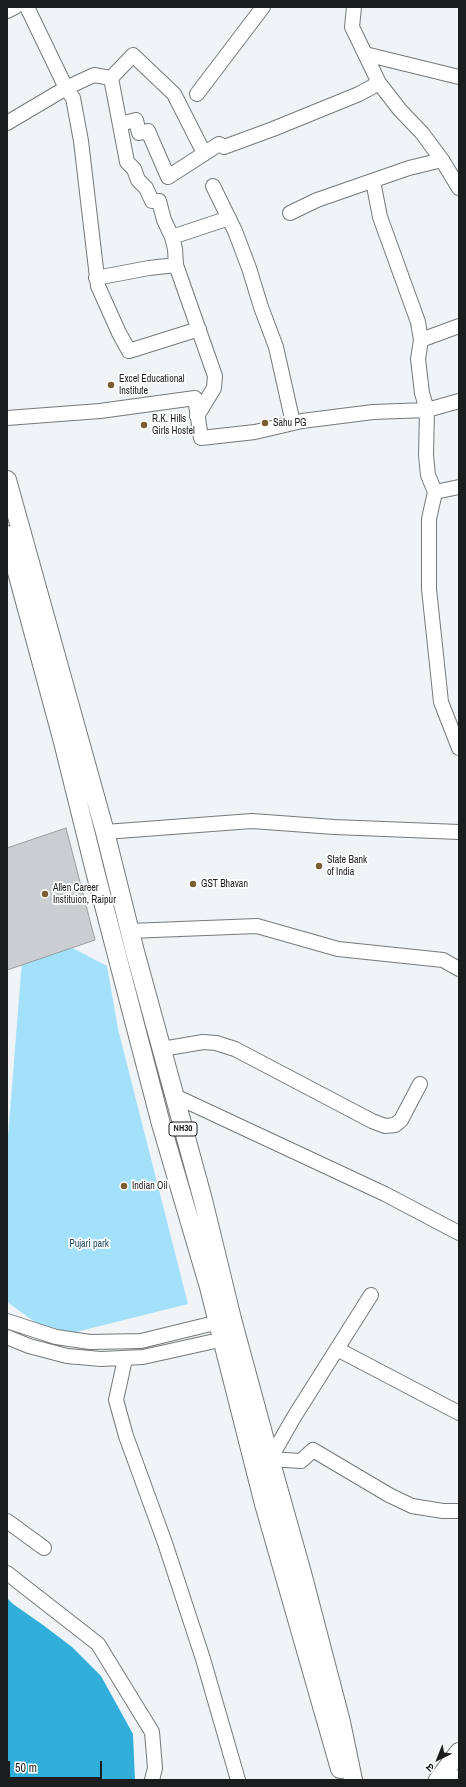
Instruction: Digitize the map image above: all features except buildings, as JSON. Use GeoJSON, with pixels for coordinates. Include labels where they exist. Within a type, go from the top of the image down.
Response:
{"type":"FeatureCollection","features":[{"type":"Feature","properties":{"kind":"main road","name":"NH30"},"geometry":{"type":"LineString","coordinates":[[7,480],[105,832],[129,930],[175,1096],[225,1321]]}},
{"type":"Feature","properties":{"kind":"main road","name":"NH30"},"geometry":{"type":"LineString","coordinates":[[7,535],[63,742],[161,1124],[270,1459],[341,1722],[353,1780]]}},
{"type":"Feature","properties":{"kind":"main road","name":"NH30"},"geometry":{"type":"LineString","coordinates":[[230,1338],[264,1504],[342,1780]]}},
{"type":"Feature","properties":{"kind":"main road"},"geometry":{"type":"LineString","coordinates":[[438,1780],[459,1752]]}},
{"type":"Feature","properties":{"kind":"street"},"geometry":{"type":"LineString","coordinates":[[7,11],[14,7]]}},
{"type":"Feature","properties":{"kind":"street"},"geometry":{"type":"LineString","coordinates":[[27,7],[66,88],[73,98],[81,142],[96,278],[98,286],[113,319],[130,351],[200,330]]}},
{"type":"Feature","properties":{"kind":"street"},"geometry":{"type":"LineString","coordinates":[[197,94],[263,7]]}},
{"type":"Feature","properties":{"kind":"street"},"geometry":{"type":"LineString","coordinates":[[354,7],[352,27],[379,83],[400,110],[422,133],[442,160],[459,188]]}},
{"type":"Feature","properties":{"kind":"street"},"geometry":{"type":"LineString","coordinates":[[365,54],[459,77]]}},
{"type":"Feature","properties":{"kind":"street"},"geometry":{"type":"LineString","coordinates":[[112,78],[133,55],[174,94],[204,153]]}},
{"type":"Feature","properties":{"kind":"street"},"geometry":{"type":"LineString","coordinates":[[7,123],[66,88],[94,75],[112,78]]}},
{"type":"Feature","properties":{"kind":"street"},"geometry":{"type":"LineString","coordinates":[[112,78],[127,162],[134,168],[138,180],[146,188],[152,202],[159,201],[164,220],[172,237],[175,249],[176,265],[215,376],[214,388],[197,416]]}},
{"type":"Feature","properties":{"kind":"street"},"geometry":{"type":"LineString","coordinates":[[120,124],[136,120],[139,133],[148,131],[168,177],[219,144],[224,147],[295,120],[358,94],[379,83]]}},
{"type":"Feature","properties":{"kind":"street"},"geometry":{"type":"LineString","coordinates":[[290,213],[317,200],[409,168],[442,160]]}},
{"type":"Feature","properties":{"kind":"street"},"geometry":{"type":"LineString","coordinates":[[373,181],[380,217],[418,322],[421,340],[418,359],[422,393],[427,410],[426,455],[428,475],[435,492],[429,519],[429,589],[441,702],[453,718],[459,748]]}},
{"type":"Feature","properties":{"kind":"street"},"geometry":{"type":"LineString","coordinates":[[213,186],[229,218],[249,268],[261,307],[276,347],[293,423]]}},
{"type":"Feature","properties":{"kind":"street"},"geometry":{"type":"LineString","coordinates":[[172,237],[229,218]]}},
{"type":"Feature","properties":{"kind":"street"},"geometry":{"type":"LineString","coordinates":[[96,278],[148,268],[176,265]]}},
{"type":"Feature","properties":{"kind":"street"},"geometry":{"type":"LineString","coordinates":[[421,340],[459,326]]}},
{"type":"Feature","properties":{"kind":"street"},"geometry":{"type":"LineString","coordinates":[[7,418],[100,411],[195,398],[201,438],[255,432],[293,423],[373,412],[427,410],[459,401]]}},
{"type":"Feature","properties":{"kind":"street"},"geometry":{"type":"LineString","coordinates":[[435,492],[459,487]]}},
{"type":"Feature","properties":{"kind":"street"},"geometry":{"type":"LineString","coordinates":[[105,832],[252,821],[334,828],[459,832]]}},
{"type":"Feature","properties":{"kind":"street"},"geometry":{"type":"LineString","coordinates":[[129,930],[258,926],[338,949],[443,960],[459,969]]}},
{"type":"Feature","properties":{"kind":"street"},"geometry":{"type":"LineString","coordinates":[[162,1049],[203,1042],[216,1043],[235,1049],[372,1121],[385,1126],[396,1125],[401,1120],[420,1084]]}},
{"type":"Feature","properties":{"kind":"street"},"geometry":{"type":"LineString","coordinates":[[175,1096],[385,1194],[459,1233]]}},
{"type":"Feature","properties":{"kind":"street"},"geometry":{"type":"LineString","coordinates":[[371,1295],[294,1417],[270,1459],[302,1461],[313,1450],[389,1495],[412,1506],[443,1511],[459,1511]]}},
{"type":"Feature","properties":{"kind":"street"},"geometry":{"type":"LineString","coordinates":[[7,1321],[56,1337],[90,1342],[142,1342],[225,1321]]}},
{"type":"Feature","properties":{"kind":"street"},"geometry":{"type":"LineString","coordinates":[[10,1343],[84,1359],[125,1359],[143,1357],[230,1338]]}},
{"type":"Feature","properties":{"kind":"street"},"geometry":{"type":"LineString","coordinates":[[337,1349],[459,1413]]}},
{"type":"Feature","properties":{"kind":"street"},"geometry":{"type":"LineString","coordinates":[[125,1359],[116,1400],[126,1436],[165,1543],[203,1659],[238,1780]]}},
{"type":"Feature","properties":{"kind":"street"},"geometry":{"type":"LineString","coordinates":[[7,1521],[44,1548]]}},
{"type":"Feature","properties":{"kind":"street"},"geometry":{"type":"LineString","coordinates":[[7,1573],[98,1644],[152,1732],[155,1768],[152,1780]]}},
{"type":"Feature","properties":{"kind":"green space","name":"Pujari park"},"geometry":{"type":"Polygon","coordinates":[[[25,923],[107,966],[118,1029],[188,1304],[56,1337],[7,1302],[7,1149],[25,923]]]}},
{"type":"Feature","properties":{"kind":"shaded area"},"geometry":{"type":"Polygon","coordinates":[[[7,1598],[72,1647],[101,1676],[133,1734],[135,1780],[7,1780],[7,1598]]]}},
{"type":"Feature","properties":{"kind":"place","name":"Excel Educational Institute"},"geometry":{"type":"Point","coordinates":[111,385]}},
{"type":"Feature","properties":{"kind":"place","name":"Sahu PG"},"geometry":{"type":"Point","coordinates":[265,423]}},
{"type":"Feature","properties":{"kind":"place","name":"R.K. Hills Girls Hostel"},"geometry":{"type":"Point","coordinates":[144,425]}},
{"type":"Feature","properties":{"kind":"place","name":"State Bank of India"},"geometry":{"type":"Point","coordinates":[319,866]}},
{"type":"Feature","properties":{"kind":"place","name":"GST Bhavan"},"geometry":{"type":"Point","coordinates":[193,884]}},
{"type":"Feature","properties":{"kind":"place","name":"Allen Career Instituion, Raipur"},"geometry":{"type":"Point","coordinates":[45,894]}},
{"type":"Feature","properties":{"kind":"place","name":"Indian Oil"},"geometry":{"type":"Point","coordinates":[124,1186]}}]}
